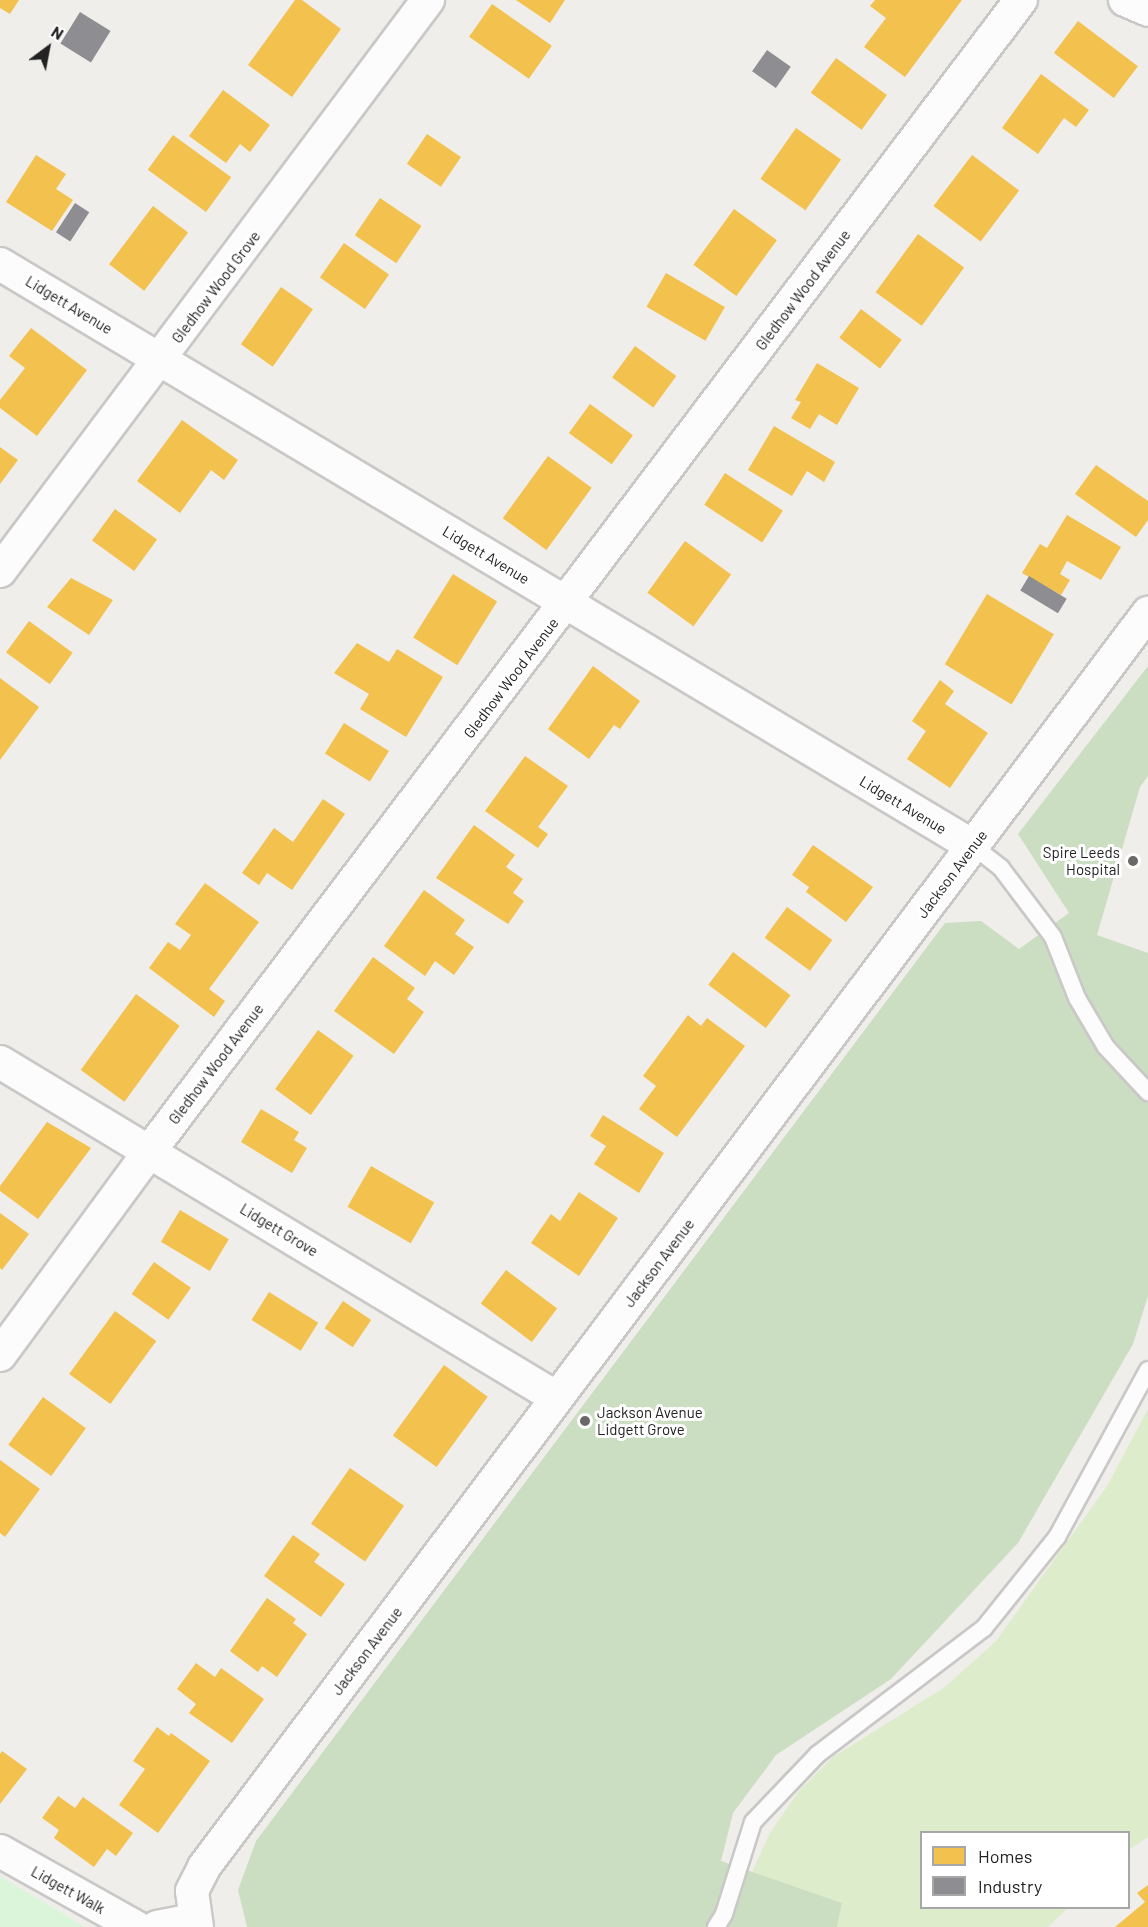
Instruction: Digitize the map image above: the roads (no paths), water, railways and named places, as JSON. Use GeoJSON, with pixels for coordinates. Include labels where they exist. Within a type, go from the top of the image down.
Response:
{"type":"FeatureCollection","features":[{"type":"Feature","properties":{"kind":"street","name":"Gledhow Wood Grove"},"geometry":{"type":"LineString","coordinates":[[0,571],[161,360],[428,0]]}},
{"type":"Feature","properties":{"kind":"street","name":"Gledhow Wood Avenue"},"geometry":{"type":"LineString","coordinates":[[0,1355],[149,1152],[567,604],[1021,0]]}},
{"type":"Feature","properties":{"kind":"street"},"geometry":{"type":"LineString","coordinates":[[1125,0],[1148,10]]}},
{"type":"Feature","properties":{"kind":"street","name":"Lidgett Avenue"},"geometry":{"type":"LineString","coordinates":[[0,264],[973,846]]}},
{"type":"Feature","properties":{"kind":"street","name":"Jackson Avenue"},"geometry":{"type":"LineString","coordinates":[[195,1924],[192,1891],[204,1867],[1148,613]]}},
{"type":"Feature","properties":{"kind":"street","name":"Lidgett Grove"},"geometry":{"type":"LineString","coordinates":[[0,1062],[557,1398]]}},
{"type":"Feature","properties":{"kind":"street","name":"Lidgett Walk"},"geometry":{"type":"LineString","coordinates":[[0,1851],[136,1927]]}},
{"type":"Feature","properties":{"kind":"street"},"geometry":{"type":"LineString","coordinates":[[157,1927],[195,1924]]}},
{"type":"Feature","properties":{"kind":"lane"},"geometry":{"type":"LineString","coordinates":[[973,846],[1001,868],[1053,937],[1077,998],[1106,1047],[1148,1092]]}},
{"type":"Feature","properties":{"kind":"lane"},"geometry":{"type":"LineString","coordinates":[[716,1927],[724,1914],[753,1822],[818,1754],[984,1628],[1057,1537],[1148,1370]]}},
{"type":"Feature","properties":{"kind":"place","name":"Spire Leeds Hospital"},"geometry":{"type":"Point","coordinates":[1133,861]}},
{"type":"Feature","properties":{"kind":"place","name":"Jackson Avenue Lidgett Grove"},"geometry":{"type":"Point","coordinates":[585,1421]}}]}
